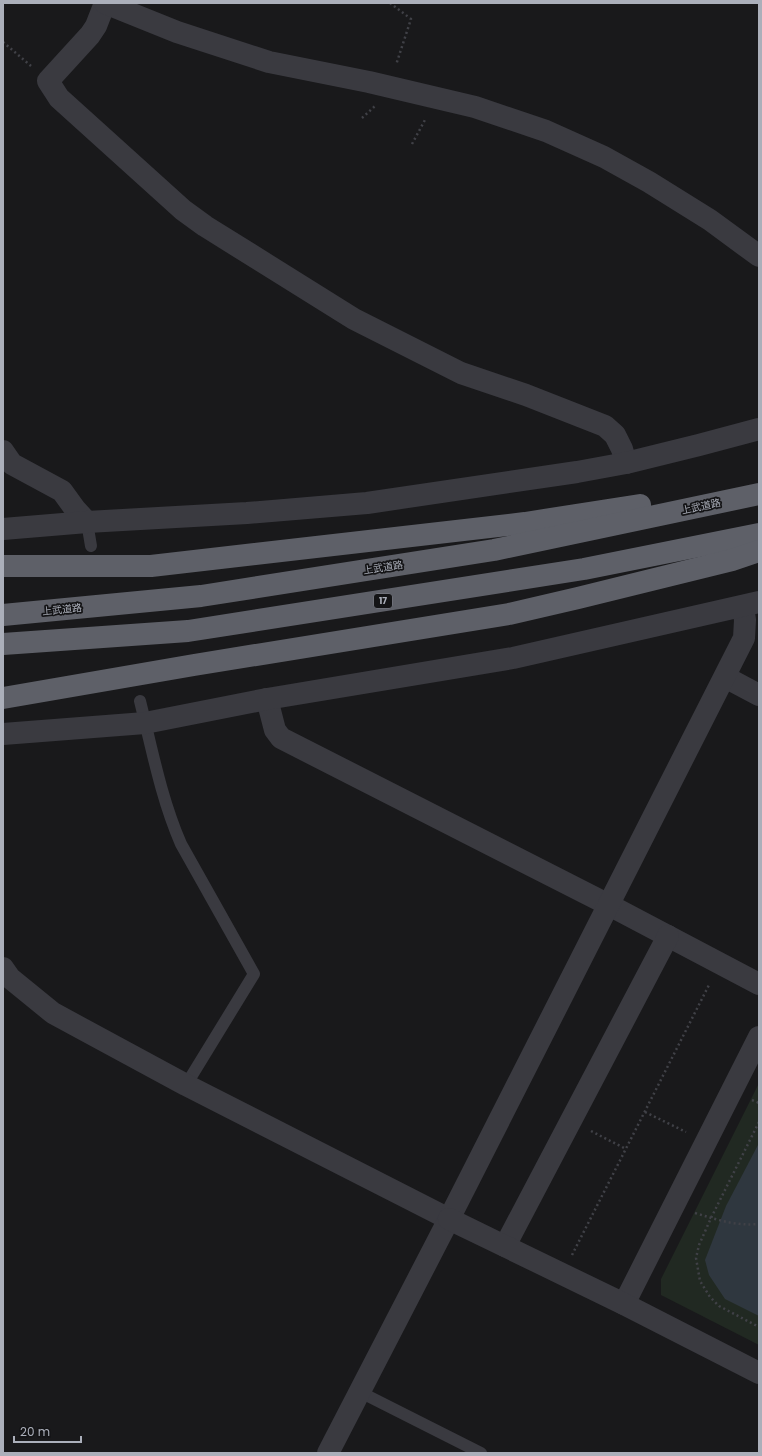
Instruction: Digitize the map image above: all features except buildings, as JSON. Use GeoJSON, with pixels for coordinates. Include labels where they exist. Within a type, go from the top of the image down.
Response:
{"type":"FeatureCollection","features":[{"type":"Feature","properties":{"kind":"highway"},"geometry":{"type":"LineString","coordinates":[[3,566],[151,566],[525,523],[671,499],[759,488]]}},
{"type":"Feature","properties":{"kind":"highway","name":"上武道路"},"geometry":{"type":"LineString","coordinates":[[3,615],[201,596],[494,550],[759,494]]}},
{"type":"Feature","properties":{"kind":"highway","name":"17"},"geometry":{"type":"LineString","coordinates":[[3,644],[188,631],[584,570],[759,534]]}},
{"type":"Feature","properties":{"kind":"highway"},"geometry":{"type":"LineString","coordinates":[[3,698],[509,614],[716,564],[759,551]]}},
{"type":"Feature","properties":{"kind":"street"},"geometry":{"type":"LineString","coordinates":[[626,463],[622,449],[615,435],[605,426],[533,398],[461,373],[354,319],[205,226],[183,210],[59,98],[48,81],[90,35],[96,26],[105,3],[136,9],[177,32],[269,62],[475,107],[546,131],[604,157],[649,182],[710,220],[759,256]]}},
{"type":"Feature","properties":{"kind":"street"},"geometry":{"type":"LineString","coordinates":[[3,529],[87,522],[247,513],[367,503],[526,480],[626,463],[759,429]]}},
{"type":"Feature","properties":{"kind":"street"},"geometry":{"type":"LineString","coordinates":[[3,451],[12,464],[62,491],[87,522]]}},
{"type":"Feature","properties":{"kind":"street"},"geometry":{"type":"LineString","coordinates":[[328,1453],[725,677],[744,638],[745,620],[751,605]]}},
{"type":"Feature","properties":{"kind":"street"},"geometry":{"type":"LineString","coordinates":[[3,734],[145,723],[267,699],[513,658],[751,605]]}},
{"type":"Feature","properties":{"kind":"street"},"geometry":{"type":"LineString","coordinates":[[725,677],[759,695]]}},
{"type":"Feature","properties":{"kind":"street"},"geometry":{"type":"LineString","coordinates":[[267,699],[275,730],[281,738],[609,905],[759,984]]}},
{"type":"Feature","properties":{"kind":"street"},"geometry":{"type":"LineString","coordinates":[[505,1246],[668,936]]}},
{"type":"Feature","properties":{"kind":"street"},"geometry":{"type":"LineString","coordinates":[[3,968],[10,978],[53,1013],[186,1086],[449,1219],[624,1304],[759,1373]]}},
{"type":"Feature","properties":{"kind":"street"},"geometry":{"type":"LineString","coordinates":[[624,1304],[759,1037]]}},
{"type":"Feature","properties":{"kind":"lane"},"geometry":{"type":"LineString","coordinates":[[87,522],[91,546]]}},
{"type":"Feature","properties":{"kind":"lane"},"geometry":{"type":"LineString","coordinates":[[140,701],[152,752],[170,815],[181,844],[254,974],[186,1086]]}},
{"type":"Feature","properties":{"kind":"lane"},"geometry":{"type":"LineString","coordinates":[[360,1392],[481,1453]]}},
{"type":"Feature","properties":{"kind":"path"},"geometry":{"type":"LineString","coordinates":[[362,118],[379,102],[389,87],[411,19],[390,3]]}},
{"type":"Feature","properties":{"kind":"path"},"geometry":{"type":"LineString","coordinates":[[3,42],[48,81]]}},
{"type":"Feature","properties":{"kind":"path"},"geometry":{"type":"LineString","coordinates":[[412,144],[428,113],[434,97]]}},
{"type":"Feature","properties":{"kind":"path"},"geometry":{"type":"LineString","coordinates":[[572,1255],[721,963]]}},
{"type":"Feature","properties":{"kind":"path"},"geometry":{"type":"LineString","coordinates":[[645,1112],[707,1142]]}},
{"type":"Feature","properties":{"kind":"path"},"geometry":{"type":"LineString","coordinates":[[571,1121],[626,1149]]}},
{"type":"Feature","properties":{"kind":"path"},"geometry":{"type":"LineString","coordinates":[[759,1122],[711,1218],[699,1245],[696,1258],[700,1281],[710,1298],[719,1306],[759,1327]]}},
{"type":"Feature","properties":{"kind":"path"},"geometry":{"type":"LineString","coordinates":[[711,1218],[742,1225],[759,1224]]}},
{"type":"Feature","properties":{"kind":"shaded area"},"geometry":{"type":"Polygon","coordinates":[[[759,1083],[759,1345],[661,1295],[661,1279],[759,1083]]]}},
{"type":"Feature","properties":{"kind":"shaded area"},"geometry":{"type":"Polygon","coordinates":[[[759,1143],[759,1316],[725,1299],[709,1275],[705,1260],[726,1206],[759,1143]]]}}]}
